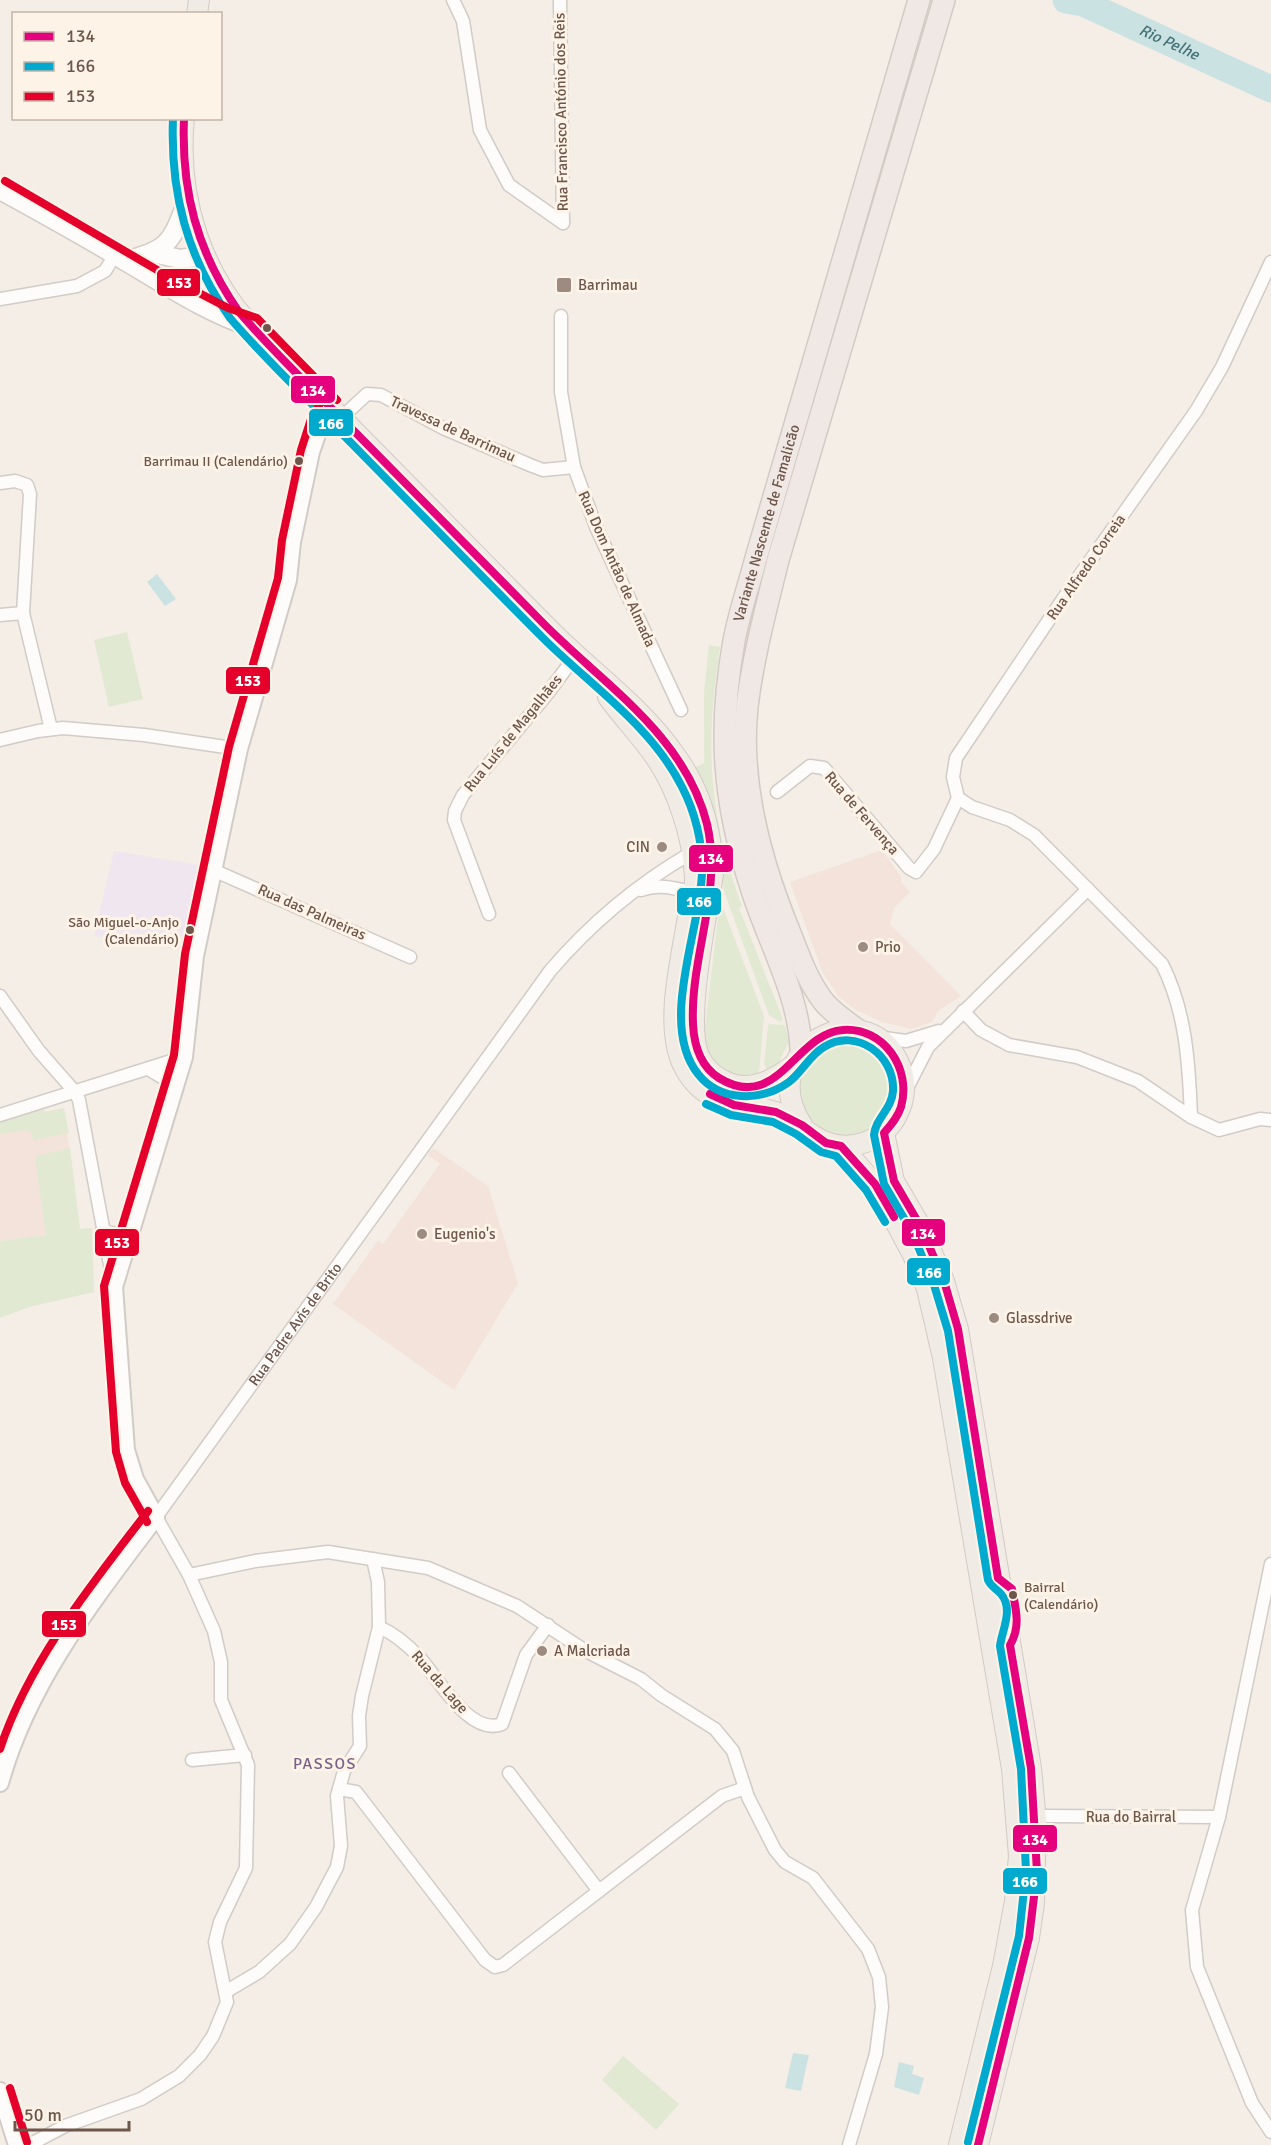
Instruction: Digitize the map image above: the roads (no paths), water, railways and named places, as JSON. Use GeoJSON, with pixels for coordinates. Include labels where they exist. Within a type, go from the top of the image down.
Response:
{"type":"FeatureCollection","features":[{"type":"Feature","properties":{"kind":"highway","name":"Variante Nascente de Famalicão"},"geometry":{"type":"LineString","coordinates":[[797,1059],[797,1017],[751,888],[732,814],[724,758],[725,700],[735,639],[919,0]]}},
{"type":"Feature","properties":{"kind":"highway","name":"Variante Nascente de Famalicão"},"geometry":{"type":"LineString","coordinates":[[866,1034],[831,1010],[816,990],[793,941],[762,858],[747,757],[747,709],[756,646],[833,369],[944,0]]}},
{"type":"Feature","properties":{"kind":"main road"},"geometry":{"type":"LineString","coordinates":[[184,120],[183,160],[188,199],[196,237],[214,279],[251,327],[582,662],[658,732],[690,777],[709,829],[701,881],[674,1013],[675,1033],[684,1065],[698,1085],[714,1097],[734,1105],[776,1112],[802,1125],[826,1143],[841,1146],[864,1143],[884,1133],[901,1108],[904,1076],[898,1060],[888,1046],[866,1034],[846,1029],[827,1033],[810,1042],[797,1059],[771,1080],[738,1086],[710,1072],[699,1057],[695,1042],[694,1009],[701,881],[691,853],[680,808],[657,759],[582,662]]}},
{"type":"Feature","properties":{"kind":"main road"},"geometry":{"type":"LineString","coordinates":[[0,190],[120,258],[171,290],[224,318],[251,327]]}},
{"type":"Feature","properties":{"kind":"main road"},"geometry":{"type":"LineString","coordinates":[[153,254],[167,245],[188,199]]}},
{"type":"Feature","properties":{"kind":"main road"},"geometry":{"type":"LineString","coordinates":[[120,258],[153,254],[180,259],[203,256]]}},
{"type":"Feature","properties":{"kind":"main road"},"geometry":{"type":"LineString","coordinates":[[171,290],[197,288],[214,279]]}},
{"type":"Feature","properties":{"kind":"main road"},"geometry":{"type":"LineString","coordinates":[[797,1059],[789,1097],[793,1112],[802,1125]]}},
{"type":"Feature","properties":{"kind":"main road"},"geometry":{"type":"LineString","coordinates":[[884,1133],[894,1181],[921,1227],[944,1281],[958,1329],[1031,1768],[1036,1821],[1037,1872],[1029,1938],[978,2145]]}},
{"type":"Feature","properties":{"kind":"main road"},"geometry":{"type":"LineString","coordinates":[[841,1146],[875,1184],[914,1255],[930,1300],[943,1358],[1012,1769],[1019,1856],[1015,1901],[1003,1966],[959,2145]]}},
{"type":"Feature","properties":{"kind":"street","name":"Rua Francisco António dos Reis"},"geometry":{"type":"LineString","coordinates":[[453,0],[464,21],[480,130],[509,185],[563,224],[560,0]]}},
{"type":"Feature","properties":{"kind":"street"},"geometry":{"type":"LineString","coordinates":[[0,299],[77,286],[105,271],[120,258]]}},
{"type":"Feature","properties":{"kind":"street","name":"Rua Alfredo Correia"},"geometry":{"type":"LineString","coordinates":[[958,798],[953,777],[956,758],[1063,599],[1196,411],[1221,367],[1271,262]]}},
{"type":"Feature","properties":{"kind":"street","name":"Rua Dom Antão de Almada"},"geometry":{"type":"LineString","coordinates":[[561,316],[561,392],[574,467],[596,527],[681,710]]}},
{"type":"Feature","properties":{"kind":"street","name":"Travessa de Barrimau"},"geometry":{"type":"LineString","coordinates":[[335,412],[367,394],[381,394],[443,428],[543,470],[574,467]]}},
{"type":"Feature","properties":{"kind":"street"},"geometry":{"type":"LineString","coordinates":[[114,1287],[184,1057],[195,956],[213,870],[239,748],[288,580],[292,542],[311,452],[321,423],[335,412]]}},
{"type":"Feature","properties":{"kind":"street"},"geometry":{"type":"LineString","coordinates":[[0,483],[21,482],[27,485],[30,494],[23,612],[51,729]]}},
{"type":"Feature","properties":{"kind":"street"},"geometry":{"type":"LineString","coordinates":[[0,615],[23,612]]}},
{"type":"Feature","properties":{"kind":"street","name":"Rua Luís de Magalhães"},"geometry":{"type":"LineString","coordinates":[[489,914],[456,830],[455,812],[463,795],[548,693],[582,662]]}},
{"type":"Feature","properties":{"kind":"street"},"geometry":{"type":"LineString","coordinates":[[0,740],[51,729],[135,734],[239,748]]}},
{"type":"Feature","properties":{"kind":"street","name":"Rua de Fervença"},"geometry":{"type":"LineString","coordinates":[[777,792],[810,766],[824,768],[909,868],[916,872],[934,849],[958,798]]}},
{"type":"Feature","properties":{"kind":"street"},"geometry":{"type":"LineString","coordinates":[[958,798],[972,807],[1010,820],[1034,835],[1162,964],[1173,987],[1182,1017],[1191,1116]]}},
{"type":"Feature","properties":{"kind":"street","name":"Rua Padre Avis de Brito"},"geometry":{"type":"LineString","coordinates":[[0,1783],[33,1698],[55,1657],[550,971],[584,933],[631,894],[691,853]]}},
{"type":"Feature","properties":{"kind":"street","name":"Rua das Palmeiras"},"geometry":{"type":"LineString","coordinates":[[213,870],[410,957]]}},
{"type":"Feature","properties":{"kind":"street","name":"Rua Padre Avis de Brito"},"geometry":{"type":"LineString","coordinates":[[631,894],[658,886],[701,881]]}},
{"type":"Feature","properties":{"kind":"street"},"geometry":{"type":"LineString","coordinates":[[904,1093],[921,1057],[946,1029],[1088,889]]}},
{"type":"Feature","properties":{"kind":"street"},"geometry":{"type":"LineString","coordinates":[[0,996],[39,1051],[75,1092],[83,1117],[114,1287],[126,1450],[135,1479],[189,1575],[214,1631],[221,1662],[221,1700],[231,1730],[245,1755],[249,1775],[246,1869],[220,1922],[215,1942],[220,1974],[227,1991],[224,2015],[213,2036],[200,2055],[179,2076],[141,2099],[65,2126],[29,2145]]}},
{"type":"Feature","properties":{"kind":"street"},"geometry":{"type":"LineString","coordinates":[[963,1011],[981,1030],[1009,1045],[1077,1057],[1138,1081],[1191,1116],[1219,1130],[1260,1119],[1271,1120]]}},
{"type":"Feature","properties":{"kind":"street"},"geometry":{"type":"LineString","coordinates":[[866,1034],[906,1041],[946,1029]]}},
{"type":"Feature","properties":{"kind":"street"},"geometry":{"type":"LineString","coordinates":[[0,1115],[150,1070],[184,1057]]}},
{"type":"Feature","properties":{"kind":"street"},"geometry":{"type":"LineString","coordinates":[[150,1070],[165,1079],[174,1094]]}},
{"type":"Feature","properties":{"kind":"street"},"geometry":{"type":"LineString","coordinates":[[102,1231],[118,1234],[134,1226]]}},
{"type":"Feature","properties":{"kind":"street"},"geometry":{"type":"LineString","coordinates":[[189,1575],[310,1552],[328,1551],[408,1563],[438,1572],[517,1606],[584,1650],[641,1679],[661,1695],[715,1729],[733,1751],[745,1788],[775,1850],[785,1862],[813,1878],[867,1949],[879,1977],[882,2007],[876,2054],[849,2145]]}},
{"type":"Feature","properties":{"kind":"street"},"geometry":{"type":"LineString","coordinates":[[227,1991],[275,1960],[303,1926],[328,1887],[337,1867],[341,1846],[339,1789],[344,1771],[360,1746],[359,1716],[362,1696],[379,1627],[378,1581],[373,1559]]}},
{"type":"Feature","properties":{"kind":"street"},"geometry":{"type":"LineString","coordinates":[[1271,1564],[1219,1817],[1192,1910],[1197,1967],[1252,2103],[1271,2132]]}},
{"type":"Feature","properties":{"kind":"street","name":"Rua da Lage"},"geometry":{"type":"LineString","coordinates":[[379,1627],[399,1638],[414,1652],[467,1714],[478,1722],[495,1727],[502,1724],[526,1655],[548,1625]]}},
{"type":"Feature","properties":{"kind":"street"},"geometry":{"type":"LineString","coordinates":[[192,1760],[245,1755]]}},
{"type":"Feature","properties":{"kind":"street"},"geometry":{"type":"LineString","coordinates":[[509,1773],[599,1891]]}},
{"type":"Feature","properties":{"kind":"street"},"geometry":{"type":"LineString","coordinates":[[339,1789],[356,1792],[485,1960],[495,1966],[503,1965],[722,1796],[745,1788]]}},
{"type":"Feature","properties":{"kind":"street","name":"Rua do Bairral"},"geometry":{"type":"LineString","coordinates":[[1043,1816],[1219,1817]]}},
{"type":"Feature","properties":{"kind":"street"},"geometry":{"type":"LineString","coordinates":[[0,2091],[17,2145]]}},
{"type":"Feature","properties":{"kind":"water"},"geometry":{"type":"Polygon","coordinates":[[[157,574],[176,599],[165,606],[147,582],[157,574]]]}},
{"type":"Feature","properties":{"kind":"water"},"geometry":{"type":"Polygon","coordinates":[[[793,2053],[809,2055],[801,2091],[785,2088],[793,2053]]]}},
{"type":"Feature","properties":{"kind":"water"},"geometry":{"type":"Polygon","coordinates":[[[899,2062],[914,2066],[912,2074],[924,2078],[919,2095],[894,2087],[899,2062]]]}},
{"type":"Feature","properties":{"kind":"waterway","name":"Rio Pelhe"},"geometry":{"type":"LineString","coordinates":[[1066,0],[1083,3],[1271,89]]}},
{"type":"Feature","properties":{"kind":"place","name":"Barrimau"},"geometry":{"type":"Point","coordinates":[564,285]}},
{"type":"Feature","properties":{"kind":"place","name":"Barrimau II (Calendário)"},"geometry":{"type":"Point","coordinates":[299,461]}},
{"type":"Feature","properties":{"kind":"place","name":"CIN"},"geometry":{"type":"Point","coordinates":[662,847]}},
{"type":"Feature","properties":{"kind":"place","name":"São Miguel-o-Anjo (Calendário)"},"geometry":{"type":"Point","coordinates":[190,930]}},
{"type":"Feature","properties":{"kind":"place","name":"Prio"},"geometry":{"type":"Point","coordinates":[863,947]}},
{"type":"Feature","properties":{"kind":"place","name":"Eugenio's"},"geometry":{"type":"Point","coordinates":[422,1234]}},
{"type":"Feature","properties":{"kind":"place","name":"Glassdrive"},"geometry":{"type":"Point","coordinates":[994,1318]}},
{"type":"Feature","properties":{"kind":"place","name":"Bairral (Calendário)"},"geometry":{"type":"Point","coordinates":[1013,1595]}},
{"type":"Feature","properties":{"kind":"place","name":"A Malcriada"},"geometry":{"type":"Point","coordinates":[542,1651]}},
{"type":"Feature","properties":{"kind":"district","name":"PASSOS"},"geometry":{"type":"Point","coordinates":[325,1764]}}]}
